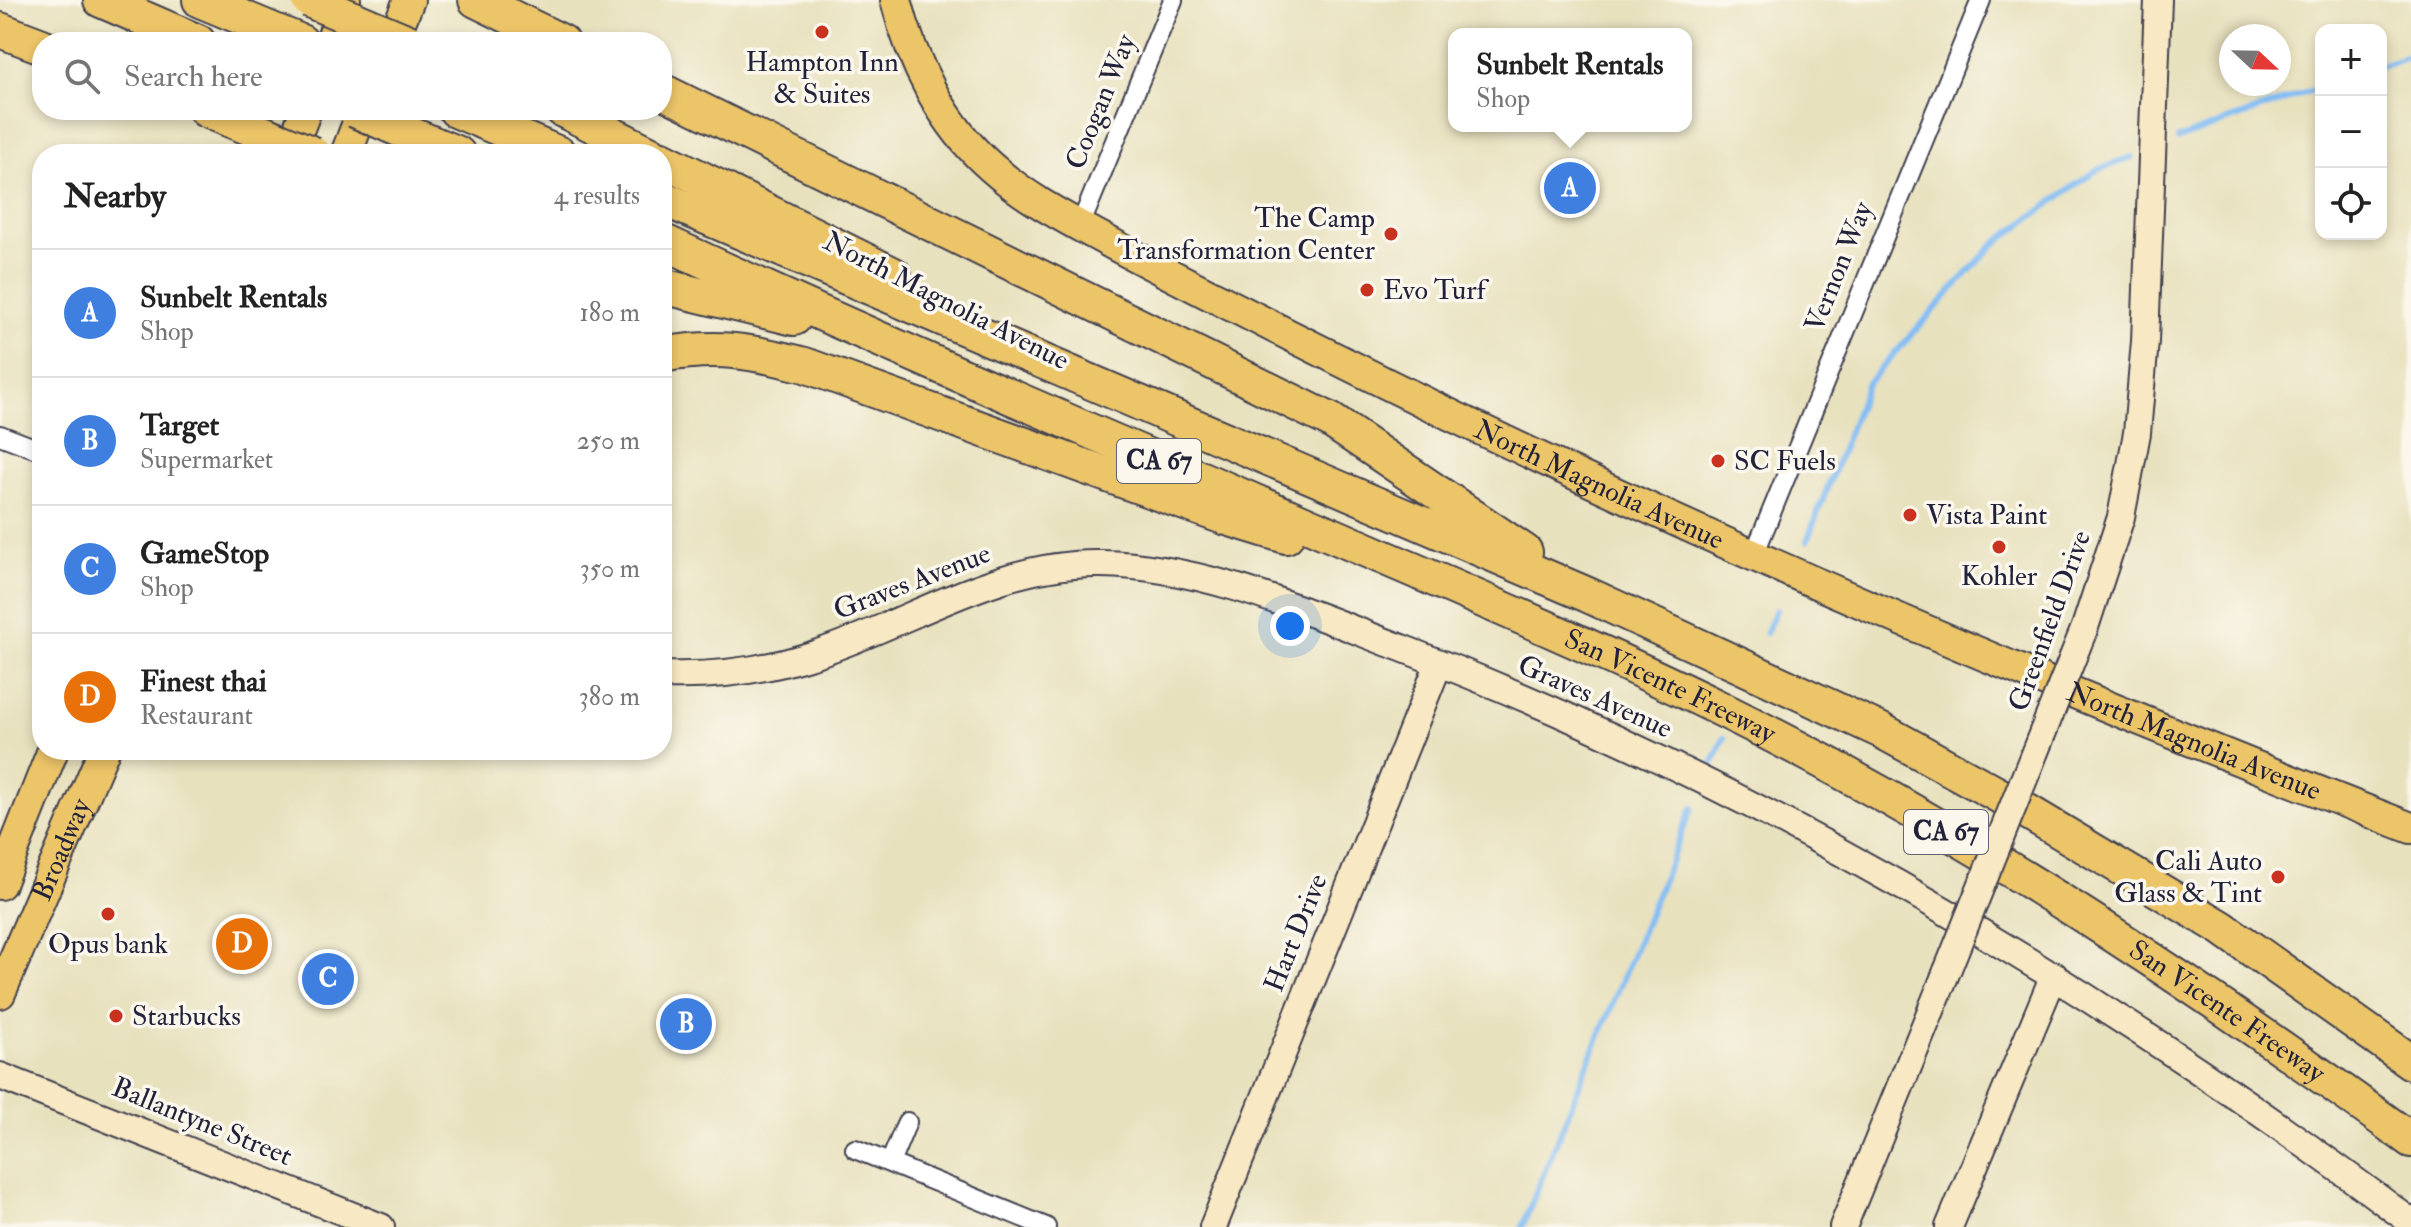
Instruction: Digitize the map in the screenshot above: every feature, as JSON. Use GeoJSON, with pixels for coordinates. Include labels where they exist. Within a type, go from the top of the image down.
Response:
{"type":"FeatureCollection","features":[{"type":"Feature","properties":{"kind":"highway"},"geometry":{"type":"LineString","coordinates":[[101,0],[175,32]]}},
{"type":"Feature","properties":{"kind":"highway"},"geometry":{"type":"LineString","coordinates":[[200,0],[279,32]]}},
{"type":"Feature","properties":{"kind":"highway"},"geometry":{"type":"LineString","coordinates":[[309,0],[384,32]]}},
{"type":"Feature","properties":{"kind":"highway"},"geometry":{"type":"LineString","coordinates":[[476,0],[542,32]]}},
{"type":"Feature","properties":{"kind":"highway"},"geometry":{"type":"LineString","coordinates":[[0,30],[32,42]]}},
{"type":"Feature","properties":{"kind":"highway"},"geometry":{"type":"LineString","coordinates":[[672,96],[1330,420],[1588,595]]}},
{"type":"Feature","properties":{"kind":"highway"},"geometry":{"type":"LineString","coordinates":[[230,120],[289,144]]}},
{"type":"Feature","properties":{"kind":"highway"},"geometry":{"type":"LineString","coordinates":[[479,120],[536,144]]}},
{"type":"Feature","properties":{"kind":"highway"},"geometry":{"type":"LineString","coordinates":[[583,120],[631,144]]}},
{"type":"Feature","properties":{"kind":"highway"},"geometry":{"type":"LineString","coordinates":[[355,125],[412,135],[434,144]]}},
{"type":"Feature","properties":{"kind":"highway","name":"North Magnolia Avenue"},"geometry":{"type":"LineString","coordinates":[[672,164],[1231,443]]}},
{"type":"Feature","properties":{"kind":"highway"},"geometry":{"type":"LineString","coordinates":[[672,202],[1231,443]]}},
{"type":"Feature","properties":{"kind":"highway"},"geometry":{"type":"LineString","coordinates":[[672,246],[871,337]]}},
{"type":"Feature","properties":{"kind":"highway"},"geometry":{"type":"LineString","coordinates":[[672,288],[871,337]]}},
{"type":"Feature","properties":{"kind":"highway","name":"San Vicente Freeway"},"geometry":{"type":"LineString","coordinates":[[871,337],[1447,585],[1721,709],[1860,782],[2108,929],[2411,1140]]}},
{"type":"Feature","properties":{"kind":"highway"},"geometry":{"type":"LineString","coordinates":[[672,354],[719,348],[748,350],[805,365],[1221,516],[1447,585]]}},
{"type":"Feature","properties":{"kind":"highway","name":"San Vicente Freeway"},"geometry":{"type":"LineString","coordinates":[[1231,443],[1588,595],[1884,732],[2013,803],[2222,928],[2411,1062]]}},
{"type":"Feature","properties":{"kind":"main road"},"geometry":{"type":"LineString","coordinates":[[334,32],[345,0]]}},
{"type":"Feature","properties":{"kind":"main road"},"geometry":{"type":"LineString","coordinates":[[396,32],[409,0]]}},
{"type":"Feature","properties":{"kind":"main road","name":"North Magnolia Avenue"},"geometry":{"type":"LineString","coordinates":[[896,0],[905,37],[952,126],[987,165],[1028,198],[1194,288],[1444,413],[1753,557],[2411,828]]}},
{"type":"Feature","properties":{"kind":"main road","name":"Greenfield Drive"},"geometry":{"type":"LineString","coordinates":[[1843,1227],[2085,627],[2121,517],[2137,433],[2145,341],[2158,0]]}},
{"type":"Feature","properties":{"kind":"main road"},"geometry":{"type":"LineString","coordinates":[[293,144],[302,120]]}},
{"type":"Feature","properties":{"kind":"main road","name":"Graves Avenue"},"geometry":{"type":"LineString","coordinates":[[672,676],[696,677],[746,671],[816,654],[988,583],[1065,565],[1106,564],[1226,584],[1439,663],[1611,737],[1768,813],[2054,975],[2247,1101],[2411,1222]]}},
{"type":"Feature","properties":{"kind":"main road","name":"Hart Drive"},"geometry":{"type":"LineString","coordinates":[[1213,1227],[1439,663]]}},
{"type":"Feature","properties":{"kind":"main road","name":"Broadway"},"geometry":{"type":"LineString","coordinates":[[0,884],[49,760]]}},
{"type":"Feature","properties":{"kind":"main road","name":"Broadway"},"geometry":{"type":"LineString","coordinates":[[0,993],[100,760]]}},
{"type":"Feature","properties":{"kind":"main road"},"geometry":{"type":"LineString","coordinates":[[1949,1227],[2054,975]]}},
{"type":"Feature","properties":{"kind":"main road","name":"Ballantyne Street"},"geometry":{"type":"LineString","coordinates":[[0,1076],[381,1227]]}},
{"type":"Feature","properties":{"kind":"street","name":"Coogan Way"},"geometry":{"type":"LineString","coordinates":[[1080,226],[1173,0]]}},
{"type":"Feature","properties":{"kind":"street","name":"Vernon Way"},"geometry":{"type":"LineString","coordinates":[[1753,557],[1981,0]]}},
{"type":"Feature","properties":{"kind":"street"},"geometry":{"type":"LineString","coordinates":[[0,435],[32,447]]}},
{"type":"Feature","properties":{"kind":"street"},"geometry":{"type":"LineString","coordinates":[[890,1163],[907,1122]]}},
{"type":"Feature","properties":{"kind":"street"},"geometry":{"type":"LineString","coordinates":[[855,1149],[1046,1227]]}},
{"type":"Feature","properties":{"kind":"waterway"},"geometry":{"type":"LineString","coordinates":[[2387,64],[2411,56]]}},
{"type":"Feature","properties":{"kind":"waterway"},"geometry":{"type":"LineString","coordinates":[[2178,139],[2315,89]]}},
{"type":"Feature","properties":{"kind":"waterway"},"geometry":{"type":"LineString","coordinates":[[1807,541],[1867,384],[1993,245],[2095,171],[2132,157]]}},
{"type":"Feature","properties":{"kind":"waterway"},"geometry":{"type":"LineString","coordinates":[[1766,633],[1776,610]]}},
{"type":"Feature","properties":{"kind":"waterway"},"geometry":{"type":"LineString","coordinates":[[1713,763],[1724,738]]}},
{"type":"Feature","properties":{"kind":"waterway"},"geometry":{"type":"LineString","coordinates":[[1522,1227],[1692,808]]}},
{"type":"Feature","properties":{"kind":"place","name":"Hampton Inn & Suites"},"geometry":{"type":"Point","coordinates":[822,32]}},
{"type":"Feature","properties":{"kind":"place","name":"Sunbelt Rentals"},"geometry":{"type":"Point","coordinates":[1570,188]}},
{"type":"Feature","properties":{"kind":"place","name":"The Camp Transformation Center"},"geometry":{"type":"Point","coordinates":[1391,234]}},
{"type":"Feature","properties":{"kind":"place","name":"Evo Turf"},"geometry":{"type":"Point","coordinates":[1367,290]}},
{"type":"Feature","properties":{"kind":"place","name":"SC Fuels"},"geometry":{"type":"Point","coordinates":[1718,461]}},
{"type":"Feature","properties":{"kind":"place","name":"Vista Paint"},"geometry":{"type":"Point","coordinates":[1910,515]}},
{"type":"Feature","properties":{"kind":"place","name":"Kohler"},"geometry":{"type":"Point","coordinates":[1999,547]}},
{"type":"Feature","properties":{"kind":"place","name":"Cali Auto Glass & Tint"},"geometry":{"type":"Point","coordinates":[2278,877]}},
{"type":"Feature","properties":{"kind":"place","name":"Opus bank"},"geometry":{"type":"Point","coordinates":[108,914]}},
{"type":"Feature","properties":{"kind":"place","name":"Finest thai"},"geometry":{"type":"Point","coordinates":[242,944]}},
{"type":"Feature","properties":{"kind":"place","name":"GameStop"},"geometry":{"type":"Point","coordinates":[328,979]}},
{"type":"Feature","properties":{"kind":"place","name":"Starbucks"},"geometry":{"type":"Point","coordinates":[116,1016]}},
{"type":"Feature","properties":{"kind":"place","name":"Target"},"geometry":{"type":"Point","coordinates":[686,1024]}}]}
